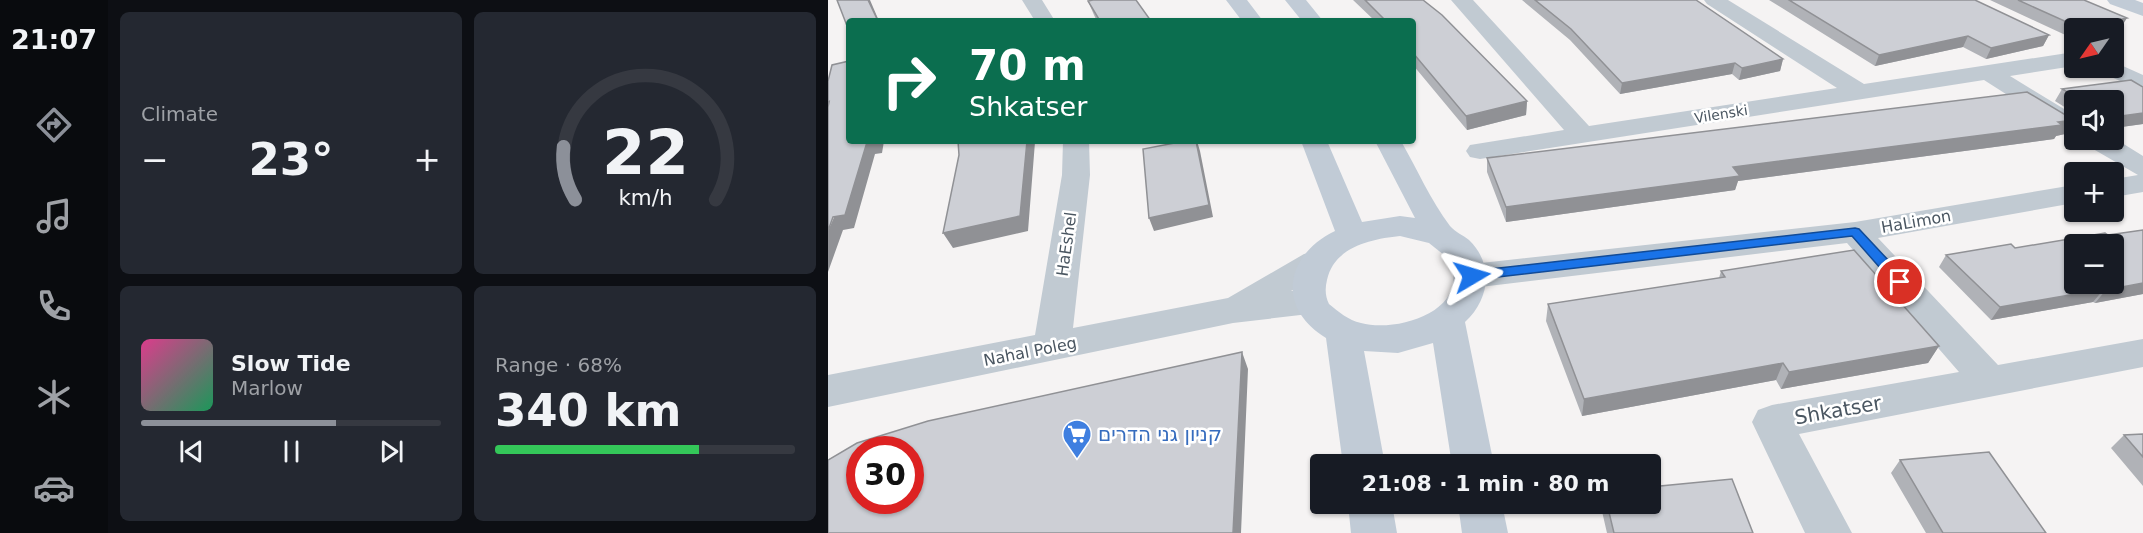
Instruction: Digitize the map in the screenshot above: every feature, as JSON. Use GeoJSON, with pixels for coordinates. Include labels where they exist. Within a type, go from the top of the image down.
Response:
{"type":"FeatureCollection","features":[{"type":"Feature","properties":{"kind":"street"},"geometry":{"type":"LineString","coordinates":[[1032,0],[1043,18]]}},
{"type":"Feature","properties":{"kind":"street"},"geometry":{"type":"LineString","coordinates":[[1236,0],[1251,18]]}},
{"type":"Feature","properties":{"kind":"street"},"geometry":{"type":"LineString","coordinates":[[1295,0],[1310,18]]}},
{"type":"Feature","properties":{"kind":"street"},"geometry":{"type":"LineString","coordinates":[[1461,0],[1480,18],[1583,135]]}},
{"type":"Feature","properties":{"kind":"street"},"geometry":{"type":"LineString","coordinates":[[1714,0],[1860,92]]}},
{"type":"Feature","properties":{"kind":"street"},"geometry":{"type":"LineString","coordinates":[[2117,0],[2143,10]]}},
{"type":"Feature","properties":{"kind":"street"},"geometry":{"type":"LineString","coordinates":[[2054,40],[2064,45]]}},
{"type":"Feature","properties":{"kind":"street","name":"Vilenski"},"geometry":{"type":"LineString","coordinates":[[1479,151],[2064,60]]}},
{"type":"Feature","properties":{"kind":"street"},"geometry":{"type":"LineString","coordinates":[[1987,72],[2064,120]]}},
{"type":"Feature","properties":{"kind":"street"},"geometry":{"type":"LineString","coordinates":[[2124,75],[2143,84]]}},
{"type":"Feature","properties":{"kind":"street","name":"HaEshel"},"geometry":{"type":"LineString","coordinates":[[1052,346],[1076,175],[1076,144]]}},
{"type":"Feature","properties":{"kind":"street"},"geometry":{"type":"LineString","coordinates":[[1315,144],[1353,235]]}},
{"type":"Feature","properties":{"kind":"street"},"geometry":{"type":"LineString","coordinates":[[1390,144],[1439,234]]}},
{"type":"Feature","properties":{"kind":"street"},"geometry":{"type":"LineString","coordinates":[[2113,150],[2143,168]]}},
{"type":"Feature","properties":{"kind":"street"},"geometry":{"type":"LineString","coordinates":[[2124,186],[2143,183]]}},
{"type":"Feature","properties":{"kind":"street","name":"HaLimon"},"geometry":{"type":"LineString","coordinates":[[1472,276],[1855,232],[2064,196]]}},
{"type":"Feature","properties":{"kind":"street"},"geometry":{"type":"LineString","coordinates":[[1400,226],[1439,234],[1451,242],[1465,257],[1472,276],[1464,302],[1447,320],[1414,336],[1383,340],[1343,333],[1320,318],[1310,302],[1308,281],[1316,262],[1330,247],[1353,235],[1374,228],[1400,226]]}},
{"type":"Feature","properties":{"kind":"street"},"geometry":{"type":"LineString","coordinates":[[1855,232],[1991,382]]}},
{"type":"Feature","properties":{"kind":"street","name":"Nahal Poleg"},"geometry":{"type":"LineString","coordinates":[[1233,310],[1316,262]]}},
{"type":"Feature","properties":{"kind":"street","name":"Nahal Poleg"},"geometry":{"type":"LineString","coordinates":[[828,391],[1233,310],[1310,302]]}},
{"type":"Feature","properties":{"kind":"street"},"geometry":{"type":"LineString","coordinates":[[1447,320],[1471,454]]}},
{"type":"Feature","properties":{"kind":"street"},"geometry":{"type":"LineString","coordinates":[[1343,333],[1362,454]]}},
{"type":"Feature","properties":{"kind":"street","name":"Shkatser"},"geometry":{"type":"LineString","coordinates":[[1829,533],[1772,422],[2143,353]]}},
{"type":"Feature","properties":{"kind":"street"},"geometry":{"type":"LineString","coordinates":[[1371,514],[1374,533]]}},
{"type":"Feature","properties":{"kind":"street"},"geometry":{"type":"LineString","coordinates":[[1482,514],[1485,533]]}},
{"type":"Feature","properties":{"kind":"building"},"geometry":{"type":"Polygon","coordinates":[[[837,0],[868,0],[877,18],[846,18],[846,23],[837,0]]]}},
{"type":"Feature","properties":{"kind":"building"},"geometry":{"type":"Polygon","coordinates":[[[1136,0],[1149,18],[1098,18],[1088,1],[1136,0]]]}},
{"type":"Feature","properties":{"kind":"building"},"geometry":{"type":"Polygon","coordinates":[[[1365,0],[1423,0],[1442,15],[1527,101],[1466,116],[1416,57],[1416,18],[1383,18],[1365,0]]]}},
{"type":"Feature","properties":{"kind":"building"},"geometry":{"type":"Polygon","coordinates":[[[1535,0],[1696,0],[1783,59],[1742,68],[1735,63],[1622,83],[1571,29],[1535,0]]]}},
{"type":"Feature","properties":{"kind":"building"},"geometry":{"type":"Polygon","coordinates":[[[1789,0],[1975,0],[2049,35],[1991,48],[1968,36],[1879,55],[1789,0]]]}},
{"type":"Feature","properties":{"kind":"building"},"geometry":{"type":"Polygon","coordinates":[[[2018,0],[2084,0],[2127,18],[2064,18],[2064,21],[2018,0]]]}},
{"type":"Feature","properties":{"kind":"building"},"geometry":{"type":"Polygon","coordinates":[[[846,62],[846,144],[866,144],[845,215],[833,217],[828,231],[828,81],[832,65],[846,62]]]}},
{"type":"Feature","properties":{"kind":"building"},"geometry":{"type":"Polygon","coordinates":[[[2131,80],[2143,87],[2143,113],[2124,116],[2124,90],[2062,89],[2131,80]]]}},
{"type":"Feature","properties":{"kind":"building"},"geometry":{"type":"Polygon","coordinates":[[[2027,92],[2064,114],[2064,121],[2058,122],[2062,125],[1733,167],[1740,176],[1506,207],[1487,158],[2027,92]]]}},
{"type":"Feature","properties":{"kind":"building"},"geometry":{"type":"Polygon","coordinates":[[[958,144],[1027,144],[1020,216],[943,233],[959,155],[958,144]]]}},
{"type":"Feature","properties":{"kind":"building"},"geometry":{"type":"Polygon","coordinates":[[[1169,144],[1197,144],[1209,205],[1149,218],[1143,149],[1169,144]]]}},
{"type":"Feature","properties":{"kind":"building"},"geometry":{"type":"Polygon","coordinates":[[[2143,230],[2143,283],[2124,287],[2124,234],[2115,234],[2143,230]]]}},
{"type":"Feature","properties":{"kind":"building"},"geometry":{"type":"Polygon","coordinates":[[[2064,240],[2064,294],[2075,294],[2000,307],[1946,255],[2011,244],[2015,248],[2064,240]]]}},
{"type":"Feature","properties":{"kind":"building"},"geometry":{"type":"Polygon","coordinates":[[[1854,250],[1939,346],[1789,372],[1783,363],[1584,399],[1548,304],[1725,277],[1721,271],[1854,250]]]}},
{"type":"Feature","properties":{"kind":"building","name":"קניון גני הדרים"},"geometry":{"type":"Polygon","coordinates":[[[1242,352],[1233,533],[828,533],[828,460],[846,449],[846,514],[924,514],[924,436],[880,436],[928,421],[1242,352]]]}},
{"type":"Feature","properties":{"kind":"building"},"geometry":{"type":"Polygon","coordinates":[[[2143,434],[2143,457],[2124,435],[2143,434]]]}},
{"type":"Feature","properties":{"kind":"building"},"geometry":{"type":"Polygon","coordinates":[[[1989,452],[2046,533],[1943,533],[1900,460],[1989,452]]]}},
{"type":"Feature","properties":{"kind":"building"},"geometry":{"type":"Polygon","coordinates":[[[1732,479],[1753,533],[1614,533],[1609,514],[1661,514],[1661,486],[1732,479]]]}},
{"type":"Feature","properties":{"kind":"place","name":"קניון גני הדרים"},"geometry":{"type":"Point","coordinates":[1077,460]}},
{"type":"Feature","properties":{"kind":"route"},"geometry":{"type":"LineString","coordinates":[[1472,276],[1855,232],[1900,282]]}}]}
